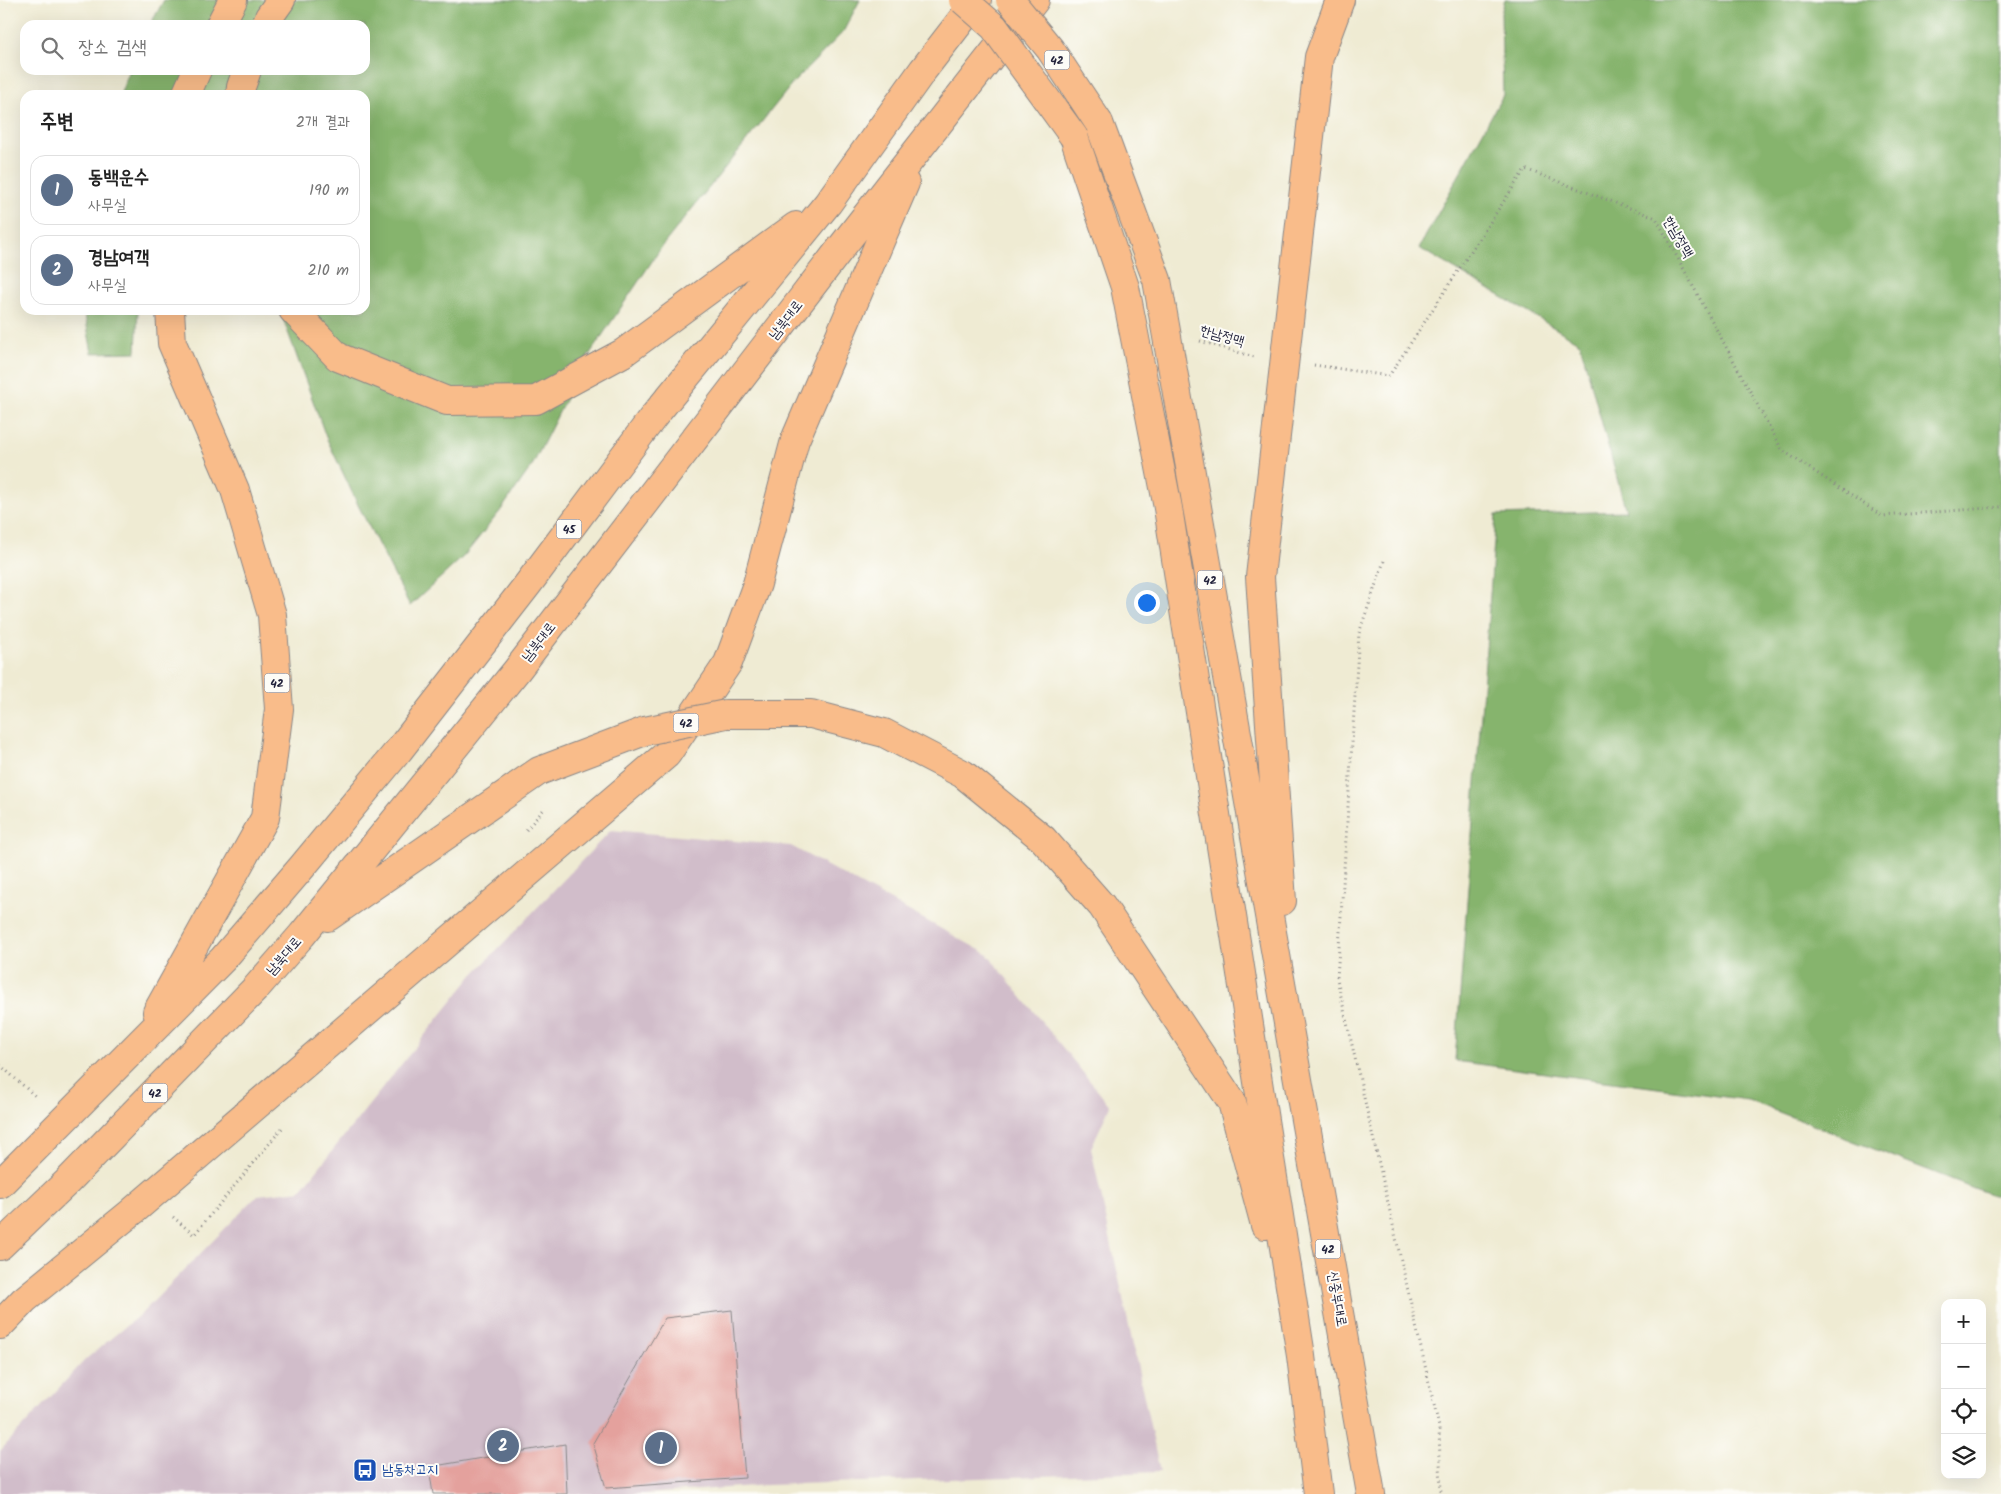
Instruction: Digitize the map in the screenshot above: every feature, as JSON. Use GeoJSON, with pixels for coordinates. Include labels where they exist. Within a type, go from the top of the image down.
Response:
{"type":"FeatureCollection","features":[{"type":"Feature","properties":{"kind":"highway"},"geometry":{"type":"LineString","coordinates":[[223,20],[233,0]]}},
{"type":"Feature","properties":{"kind":"highway"},"geometry":{"type":"LineString","coordinates":[[269,20],[281,0]]}},
{"type":"Feature","properties":{"kind":"highway"},"geometry":{"type":"LineString","coordinates":[[963,0],[994,27],[1074,137],[1125,287],[1168,508],[1301,1356]]}},
{"type":"Feature","properties":{"kind":"highway","name":"45"},"geometry":{"type":"LineString","coordinates":[[141,1042],[223,959],[399,750],[528,584],[654,416],[828,203],[923,70],[978,0]]}},
{"type":"Feature","properties":{"kind":"highway","name":"42"},"geometry":{"type":"LineString","coordinates":[[1010,0],[1050,50],[1099,123],[1158,280],[1291,1045]]}},
{"type":"Feature","properties":{"kind":"highway","name":"남북대로"},"geometry":{"type":"LineString","coordinates":[[1,1246],[67,1182],[256,989],[302,935],[517,670],[1035,0]]}},
{"type":"Feature","properties":{"kind":"highway"},"geometry":{"type":"LineString","coordinates":[[1291,1045],[1260,577],[1319,57],[1340,0]]}},
{"type":"Feature","properties":{"kind":"highway"},"geometry":{"type":"LineString","coordinates":[[188,90],[195,75]]}},
{"type":"Feature","properties":{"kind":"highway"},"geometry":{"type":"LineString","coordinates":[[241,90],[245,75]]}},
{"type":"Feature","properties":{"kind":"highway"},"geometry":{"type":"LineString","coordinates":[[0,1326],[24,1300],[141,1204],[667,754],[728,664],[757,584],[795,440],[920,148]]}},
{"type":"Feature","properties":{"kind":"highway"},"geometry":{"type":"LineString","coordinates":[[298,315],[338,357],[447,401],[536,400],[623,354],[828,203]]}},
{"type":"Feature","properties":{"kind":"highway","name":"42"},"geometry":{"type":"LineString","coordinates":[[0,1184],[141,1042],[265,818],[279,709],[272,615],[235,490],[172,343],[170,315]]}},
{"type":"Feature","properties":{"kind":"highway","name":"42"},"geometry":{"type":"LineString","coordinates":[[302,935],[539,771],[645,731],[726,714],[811,714],[884,733],[962,774],[1043,839],[1102,906],[1232,1102],[1301,1356],[1318,1494]]}},
{"type":"Feature","properties":{"kind":"highway","name":"신중부대로"},"geometry":{"type":"LineString","coordinates":[[1291,1045],[1371,1494]]}},
{"type":"Feature","properties":{"kind":"path","name":"한남정맥"},"geometry":{"type":"LineString","coordinates":[[1308,364],[1389,376],[1525,169],[1656,218],[1782,450],[1882,516],[2001,507]]}},
{"type":"Feature","properties":{"kind":"path","name":"한남정맥"},"geometry":{"type":"LineString","coordinates":[[1192,339],[1256,357]]}},
{"type":"Feature","properties":{"kind":"path"},"geometry":{"type":"LineString","coordinates":[[1384,561],[1359,633],[1337,979],[1439,1427],[1441,1494]]}},
{"type":"Feature","properties":{"kind":"path"},"geometry":{"type":"LineString","coordinates":[[0,1065],[35,1096]]}},
{"type":"Feature","properties":{"kind":"shaded area"},"geometry":{"type":"Polygon","coordinates":[[[611,830],[791,846],[987,954],[1110,1106],[1091,1148],[1160,1472],[768,1485],[644,1494],[0,1494],[0,1451],[86,1359],[143,1312],[258,1195],[301,1190],[472,976],[611,830]]]}},
{"type":"Feature","properties":{"kind":"green space"},"geometry":{"type":"Polygon","coordinates":[[[164,0],[860,0],[843,32],[793,83],[663,245],[585,361],[533,464],[501,510],[464,556],[410,606],[359,507],[326,437],[282,315],[370,315],[370,90],[122,90],[128,75],[370,75],[370,20],[153,20],[164,0]]]}},
{"type":"Feature","properties":{"kind":"green space"},"geometry":{"type":"Polygon","coordinates":[[[1505,0],[2001,0],[2001,1195],[1992,1195],[1748,1100],[1455,1061],[1496,515],[1626,511],[1580,343],[1419,248],[1503,95],[1501,13],[1505,0]]]}},
{"type":"Feature","properties":{"kind":"green space"},"geometry":{"type":"Polygon","coordinates":[[[85,315],[138,315],[136,352],[92,353],[85,315]]]}},
{"type":"Feature","properties":{"kind":"building"},"geometry":{"type":"Polygon","coordinates":[[[732,1310],[745,1478],[606,1488],[593,1443],[665,1318],[732,1310]]]}},
{"type":"Feature","properties":{"kind":"building"},"geometry":{"type":"Polygon","coordinates":[[[565,1444],[567,1494],[433,1494],[429,1467],[565,1444]]]}},
{"type":"Feature","properties":{"kind":"place","name":"경남여객"},"geometry":{"type":"Point","coordinates":[503,1446]}},
{"type":"Feature","properties":{"kind":"place","name":"동백운수"},"geometry":{"type":"Point","coordinates":[661,1448]}},
{"type":"Feature","properties":{"kind":"place","name":"남동차고지"},"geometry":{"type":"Point","coordinates":[365,1470]}}]}
